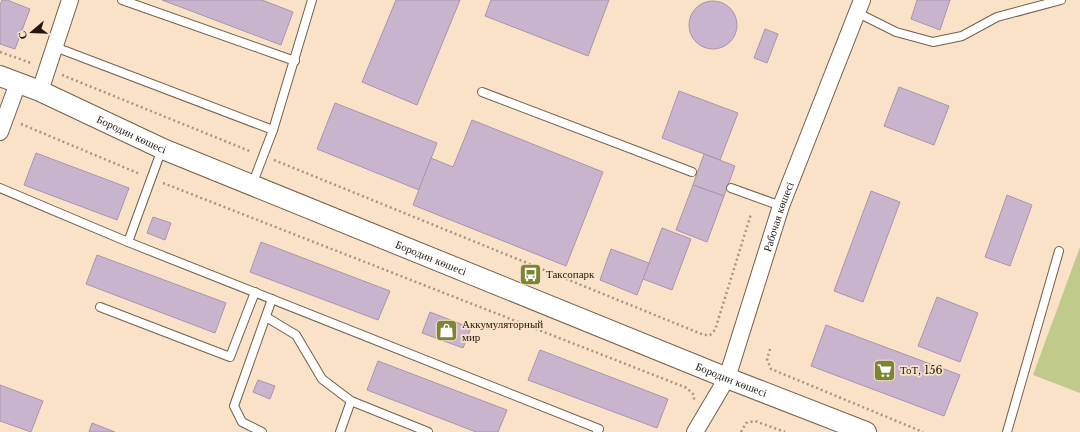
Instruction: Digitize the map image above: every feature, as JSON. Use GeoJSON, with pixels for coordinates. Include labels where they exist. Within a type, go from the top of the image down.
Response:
{"type":"FeatureCollection","features":[{"type":"Feature","properties":{"kind":"street"},"geometry":{"type":"LineString","coordinates":[[40,91],[70,0]]}},
{"type":"Feature","properties":{"kind":"street","name":"Рабочая көшесі"},"geometry":{"type":"LineString","coordinates":[[695,432],[727,378],[781,206],[860,7]]}},
{"type":"Feature","properties":{"kind":"street","name":"Бородин көшесі"},"geometry":{"type":"LineString","coordinates":[[0,76],[40,91],[163,149],[727,378],[866,432]]}},
{"type":"Feature","properties":{"kind":"street"},"geometry":{"type":"LineString","coordinates":[[3,125],[18,83]]}},
{"type":"Feature","properties":{"kind":"lane"},"geometry":{"type":"LineString","coordinates":[[122,0],[295,61]]}},
{"type":"Feature","properties":{"kind":"lane"},"geometry":{"type":"LineString","coordinates":[[252,185],[273,130],[295,61],[312,0]]}},
{"type":"Feature","properties":{"kind":"lane"},"geometry":{"type":"LineString","coordinates":[[860,7],[896,32],[933,42],[962,36],[997,17],[1061,0]]}},
{"type":"Feature","properties":{"kind":"lane"},"geometry":{"type":"LineString","coordinates":[[55,46],[273,130]]}},
{"type":"Feature","properties":{"kind":"lane"},"geometry":{"type":"LineString","coordinates":[[482,92],[692,172]]}},
{"type":"Feature","properties":{"kind":"lane"},"geometry":{"type":"LineString","coordinates":[[128,242],[163,149]]}},
{"type":"Feature","properties":{"kind":"lane"},"geometry":{"type":"LineString","coordinates":[[0,188],[128,242],[599,429],[597,432]]}},
{"type":"Feature","properties":{"kind":"lane"},"geometry":{"type":"LineString","coordinates":[[731,188],[781,206]]}},
{"type":"Feature","properties":{"kind":"lane"},"geometry":{"type":"LineString","coordinates":[[1008,432],[1059,251]]}},
{"type":"Feature","properties":{"kind":"lane"},"geometry":{"type":"LineString","coordinates":[[100,307],[230,357],[255,292]]}},
{"type":"Feature","properties":{"kind":"lane"},"geometry":{"type":"LineString","coordinates":[[262,432],[242,422],[234,406],[272,299]]}},
{"type":"Feature","properties":{"kind":"lane"},"geometry":{"type":"LineString","coordinates":[[266,317],[296,336],[322,379],[351,401],[428,432]]}},
{"type":"Feature","properties":{"kind":"lane"},"geometry":{"type":"LineString","coordinates":[[340,432],[351,401]]}},
{"type":"Feature","properties":{"kind":"path"},"geometry":{"type":"LineString","coordinates":[[0,52],[47,69],[704,335],[710,335],[715,330],[751,214]]}},
{"type":"Feature","properties":{"kind":"path"},"geometry":{"type":"LineString","coordinates":[[3,125],[151,179],[687,388],[694,395],[694,406]]}},
{"type":"Feature","properties":{"kind":"path"},"geometry":{"type":"LineString","coordinates":[[770,349],[767,359],[771,369],[923,432]]}},
{"type":"Feature","properties":{"kind":"path"},"geometry":{"type":"LineString","coordinates":[[741,432],[746,423],[755,420],[785,432]]}},
{"type":"Feature","properties":{"kind":"green space"},"geometry":{"type":"Polygon","coordinates":[[[1080,247],[1080,393],[1033,375],[1080,247]]]}},
{"type":"Feature","properties":{"kind":"building"},"geometry":{"type":"Polygon","coordinates":[[[2,0],[7,0],[30,9],[15,49],[0,44],[0,5],[2,0]]]}},
{"type":"Feature","properties":{"kind":"building"},"geometry":{"type":"Polygon","coordinates":[[[162,0],[262,0],[293,12],[281,45],[162,0]]]}},
{"type":"Feature","properties":{"kind":"building"},"geometry":{"type":"Polygon","coordinates":[[[396,0],[460,0],[417,105],[362,82],[396,0]]]}},
{"type":"Feature","properties":{"kind":"building"},"geometry":{"type":"Polygon","coordinates":[[[491,0],[609,0],[588,56],[485,16],[491,0]]]}},
{"type":"Feature","properties":{"kind":"building"},"geometry":{"type":"Polygon","coordinates":[[[917,0],[950,0],[940,30],[911,19],[917,0]]]}},
{"type":"Feature","properties":{"kind":"building"},"geometry":{"type":"Polygon","coordinates":[[[708,1],[718,1],[730,8],[737,20],[737,30],[730,42],[718,49],[708,49],[700,45],[693,38],[689,30],[689,20],[693,12],[700,5],[708,1]]]}},
{"type":"Feature","properties":{"kind":"building"},"geometry":{"type":"Polygon","coordinates":[[[765,29],[778,34],[767,63],[754,58],[765,29]]]}},
{"type":"Feature","properties":{"kind":"building"},"geometry":{"type":"Polygon","coordinates":[[[899,87],[949,106],[934,145],[884,126],[899,87]]]}},
{"type":"Feature","properties":{"kind":"building"},"geometry":{"type":"Polygon","coordinates":[[[679,91],[738,113],[720,160],[662,138],[679,91]]]}},
{"type":"Feature","properties":{"kind":"building"},"geometry":{"type":"Polygon","coordinates":[[[335,103],[437,143],[419,190],[317,149],[335,103]]]}},
{"type":"Feature","properties":{"kind":"building"},"geometry":{"type":"Polygon","coordinates":[[[472,120],[603,172],[566,266],[413,205],[431,158],[453,167],[472,120]]]}},
{"type":"Feature","properties":{"kind":"building"},"geometry":{"type":"Polygon","coordinates":[[[36,153],[129,188],[117,220],[24,185],[36,153]]]}},
{"type":"Feature","properties":{"kind":"building"},"geometry":{"type":"Polygon","coordinates":[[[704,154],[735,166],[724,196],[693,185],[704,154]]]}},
{"type":"Feature","properties":{"kind":"building"},"geometry":{"type":"Polygon","coordinates":[[[693,185],[724,196],[707,242],[676,230],[693,185]]]}},
{"type":"Feature","properties":{"kind":"building"},"geometry":{"type":"Polygon","coordinates":[[[871,191],[900,202],[863,302],[834,291],[871,191]]]}},
{"type":"Feature","properties":{"kind":"building"},"geometry":{"type":"Polygon","coordinates":[[[1007,195],[1032,205],[1010,266],[985,257],[1007,195]]]}},
{"type":"Feature","properties":{"kind":"building"},"geometry":{"type":"Polygon","coordinates":[[[153,217],[171,223],[165,240],[147,233],[153,217]]]}},
{"type":"Feature","properties":{"kind":"building"},"geometry":{"type":"Polygon","coordinates":[[[662,228],[691,239],[672,290],[643,279],[662,228]]]}},
{"type":"Feature","properties":{"kind":"building"},"geometry":{"type":"Polygon","coordinates":[[[261,242],[390,291],[378,320],[250,272],[261,242]]]}},
{"type":"Feature","properties":{"kind":"building"},"geometry":{"type":"Polygon","coordinates":[[[611,249],[649,263],[637,295],[600,280],[611,249]]]}},
{"type":"Feature","properties":{"kind":"building"},"geometry":{"type":"Polygon","coordinates":[[[97,255],[226,303],[215,333],[86,284],[97,255]]]}},
{"type":"Feature","properties":{"kind":"building"},"geometry":{"type":"Polygon","coordinates":[[[937,297],[978,313],[960,362],[918,346],[937,297]]]}},
{"type":"Feature","properties":{"kind":"building","name":"Аккумуляторный мир"},"geometry":{"type":"Polygon","coordinates":[[[430,312],[471,328],[463,348],[422,333],[430,312]]]}},
{"type":"Feature","properties":{"kind":"building","name":"ТоТ, 156"},"geometry":{"type":"Polygon","coordinates":[[[826,325],[960,375],[944,416],[811,366],[826,325]]]}},
{"type":"Feature","properties":{"kind":"building"},"geometry":{"type":"Polygon","coordinates":[[[540,350],[668,399],[657,428],[528,380],[540,350]]]}},
{"type":"Feature","properties":{"kind":"building"},"geometry":{"type":"Polygon","coordinates":[[[378,361],[507,410],[498,432],[476,432],[367,390],[378,361]]]}},
{"type":"Feature","properties":{"kind":"building"},"geometry":{"type":"Polygon","coordinates":[[[258,380],[275,386],[270,399],[253,392],[258,380]]]}},
{"type":"Feature","properties":{"kind":"building"},"geometry":{"type":"Polygon","coordinates":[[[0,385],[43,401],[31,432],[0,421],[0,385]]]}},
{"type":"Feature","properties":{"kind":"building"},"geometry":{"type":"Polygon","coordinates":[[[92,423],[115,432],[89,432],[92,423]]]}},
{"type":"Feature","properties":{"kind":"place","name":"Таксопарк"},"geometry":{"type":"Point","coordinates":[530,274]}},
{"type":"Feature","properties":{"kind":"place","name":"Аккумуляторный мир"},"geometry":{"type":"Point","coordinates":[446,330]}},
{"type":"Feature","properties":{"kind":"place","name":"ТоТ, 156"},"geometry":{"type":"Point","coordinates":[885,370]}}]}
